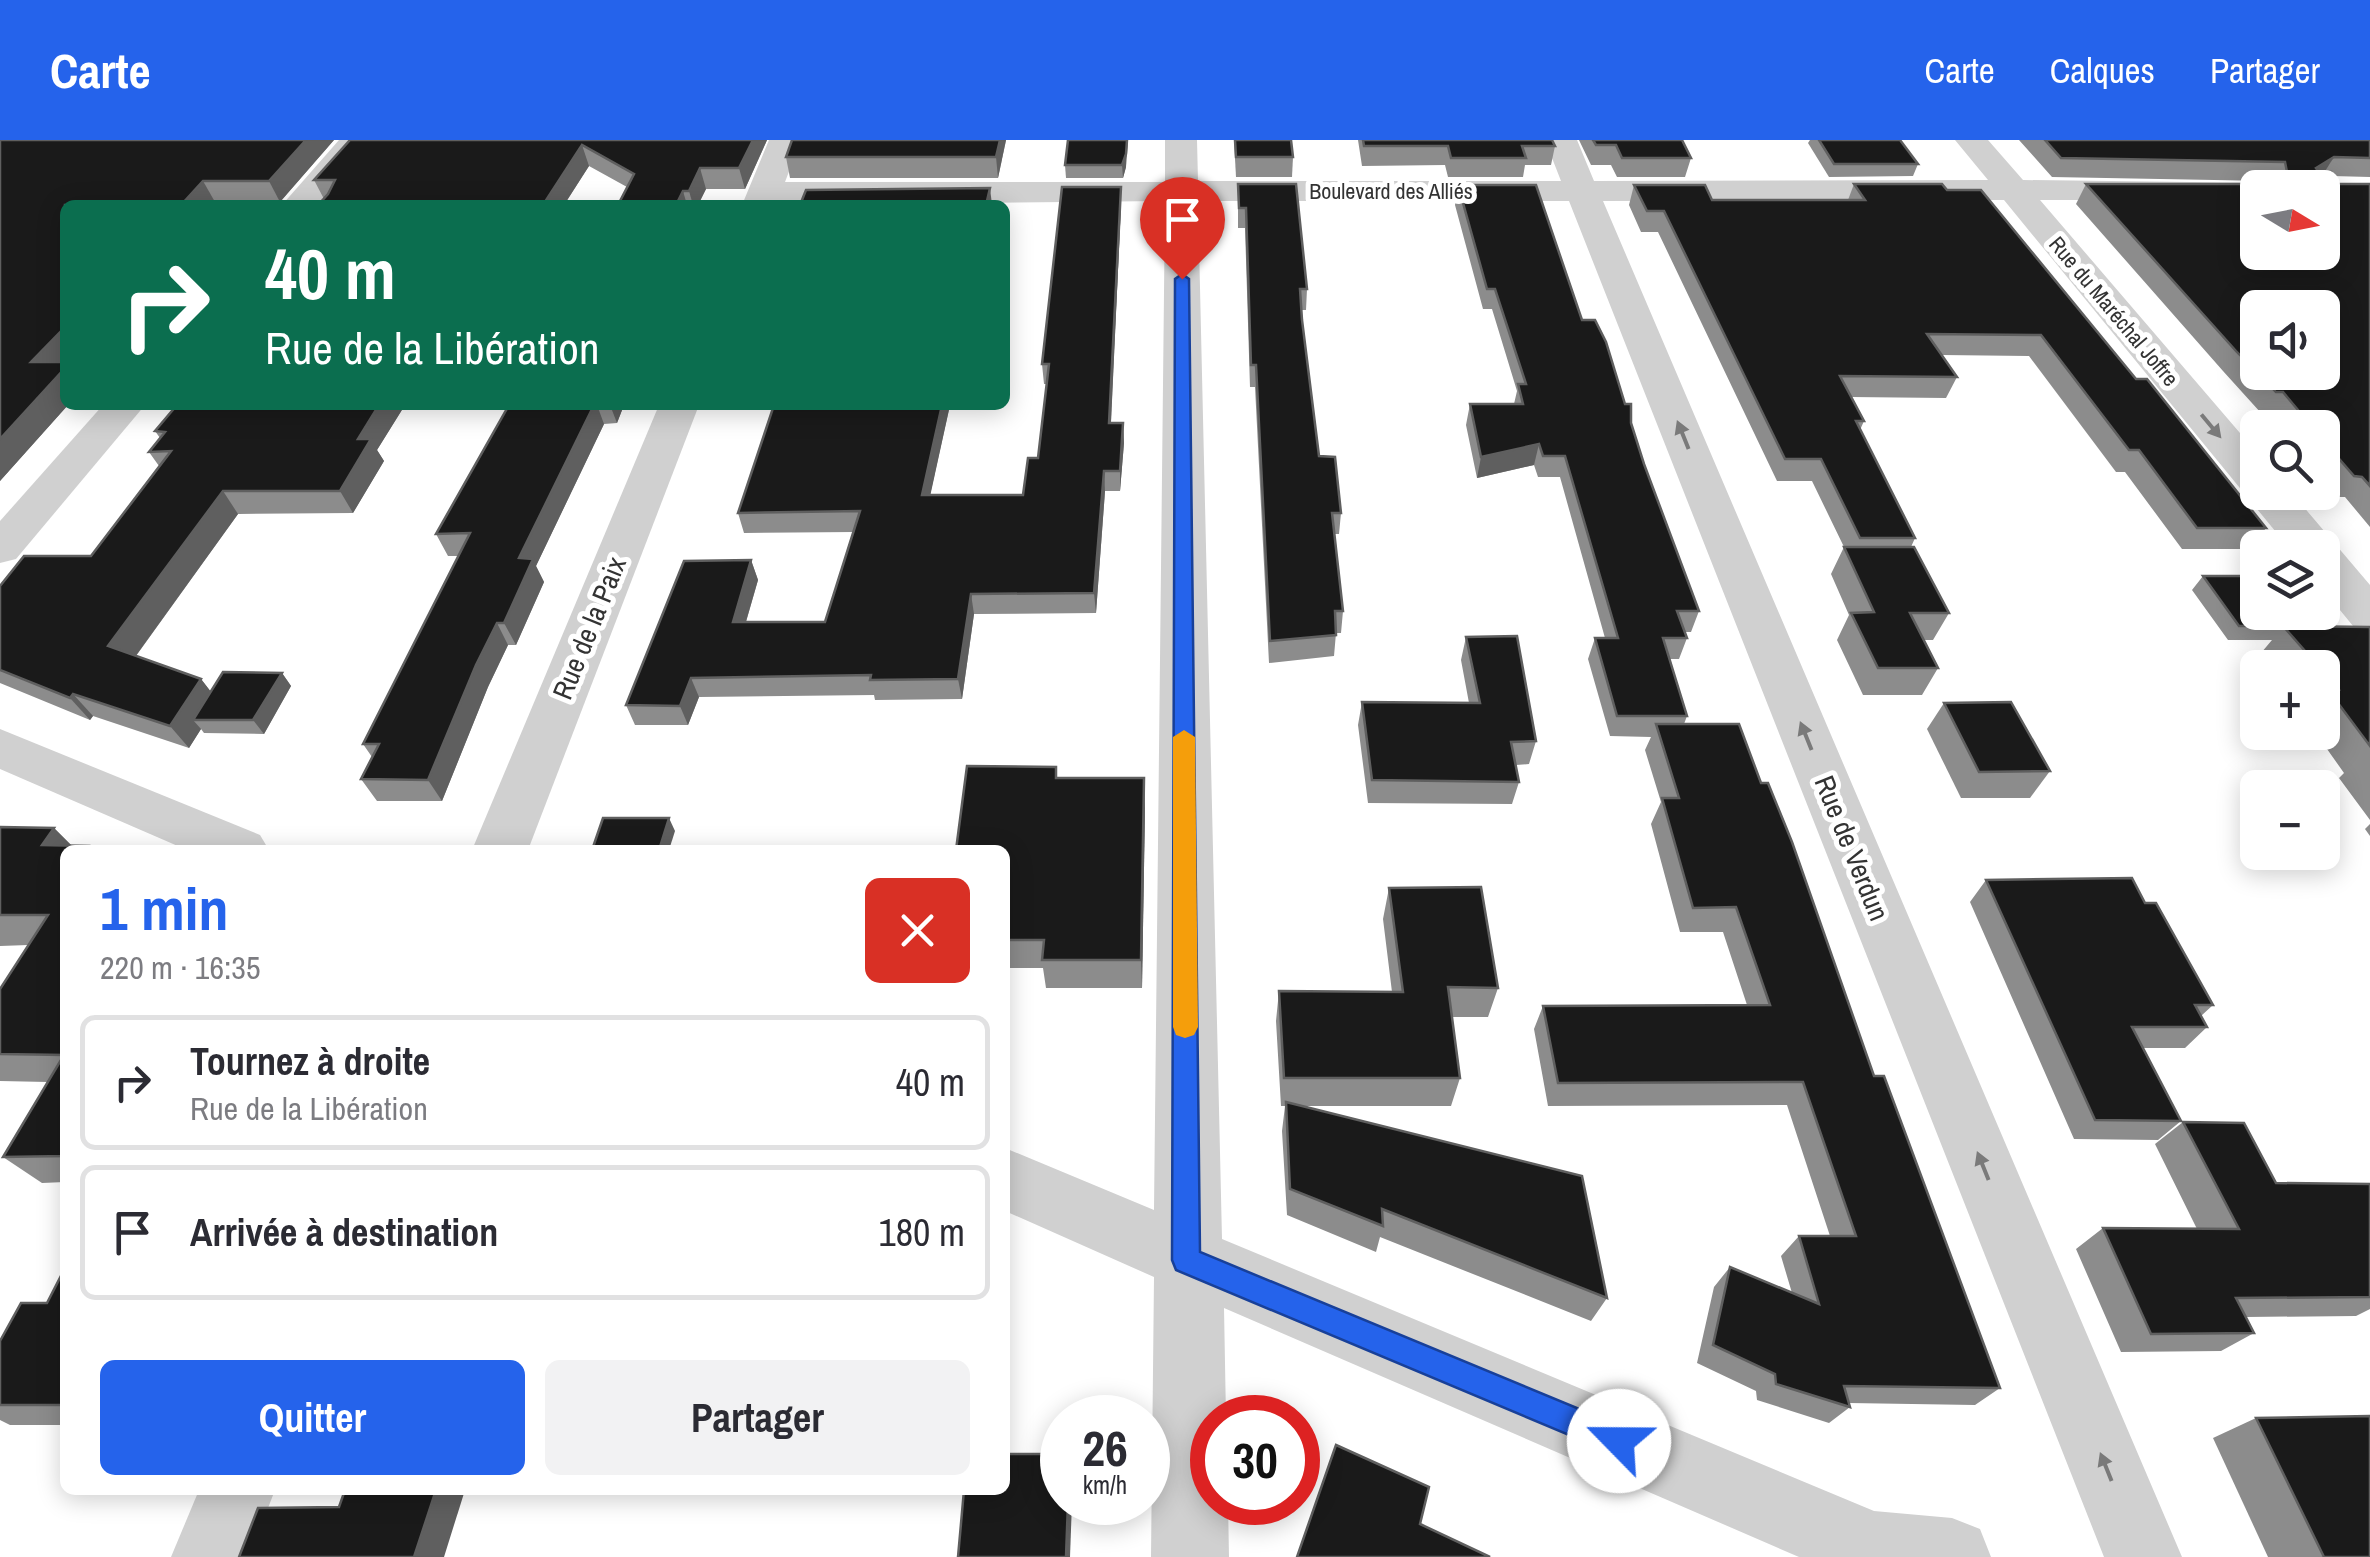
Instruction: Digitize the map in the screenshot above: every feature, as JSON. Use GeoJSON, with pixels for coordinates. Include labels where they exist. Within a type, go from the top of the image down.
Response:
{"type":"FeatureCollection","features":[{"type":"Feature","properties":{"kind":"street"},"geometry":{"type":"LineString","coordinates":[[303,200],[356,140]]}},
{"type":"Feature","properties":{"kind":"street"},"geometry":{"type":"LineString","coordinates":[[762,198],[785,140]]}},
{"type":"Feature","properties":{"kind":"street"},"geometry":{"type":"LineString","coordinates":[[1180,140],[1190,1557]]}},
{"type":"Feature","properties":{"kind":"street","name":"Rue de Verdun"},"geometry":{"type":"LineString","coordinates":[[1562,140],[2143,1557]]}},
{"type":"Feature","properties":{"kind":"street","name":"Rue du Maréchal Joffre"},"geometry":{"type":"LineString","coordinates":[[1970,140],[2240,460]]}},
{"type":"Feature","properties":{"kind":"street","name":"Boulevard des Alliés"},"geometry":{"type":"LineString","coordinates":[[762,198],[1182,191],[2240,190]]}},
{"type":"Feature","properties":{"kind":"street"},"geometry":{"type":"LineString","coordinates":[[0,550],[122,410]]}},
{"type":"Feature","properties":{"kind":"street","name":"Rue de la Paix"},"geometry":{"type":"LineString","coordinates":[[502,845],[677,410]]}},
{"type":"Feature","properties":{"kind":"street"},"geometry":{"type":"LineString","coordinates":[[2282,510],[2298,530]]}},
{"type":"Feature","properties":{"kind":"street"},"geometry":{"type":"LineString","coordinates":[[2340,579],[2370,615]]}},
{"type":"Feature","properties":{"kind":"street"},"geometry":{"type":"LineString","coordinates":[[0,748],[229,845]]}},
{"type":"Feature","properties":{"kind":"street"},"geometry":{"type":"LineString","coordinates":[[1010,1181],[1878,1554],[1952,1557]]}},
{"type":"Feature","properties":{"kind":"street"},"geometry":{"type":"LineString","coordinates":[[210,1557],[236,1495]]}},
{"type":"Feature","properties":{"kind":"building"},"geometry":{"type":"Polygon","coordinates":[[[0,140],[306,140],[269,181],[203,181],[186,200],[60,200],[60,332],[31,362],[60,362],[60,373],[0,439],[0,140]]]}},
{"type":"Feature","properties":{"kind":"building"},"geometry":{"type":"Polygon","coordinates":[[[350,140],[753,140],[739,168],[700,168],[689,191],[683,191],[678,200],[621,200],[634,174],[582,145],[546,200],[323,200],[335,180],[314,180],[350,140]]]}},
{"type":"Feature","properties":{"kind":"building"},"geometry":{"type":"Polygon","coordinates":[[[792,140],[1000,140],[996,157],[786,157],[792,140]]]}},
{"type":"Feature","properties":{"kind":"building"},"geometry":{"type":"Polygon","coordinates":[[[1068,140],[1127,140],[1126,154],[1122,165],[1065,165],[1068,140]]]}},
{"type":"Feature","properties":{"kind":"building"},"geometry":{"type":"Polygon","coordinates":[[[1235,140],[1291,140],[1293,157],[1236,157],[1235,140]]]}},
{"type":"Feature","properties":{"kind":"building"},"geometry":{"type":"Polygon","coordinates":[[[1363,140],[1552,140],[1555,146],[1522,146],[1526,158],[1451,158],[1448,146],[1364,146],[1363,140]]]}},
{"type":"Feature","properties":{"kind":"building"},"geometry":{"type":"Polygon","coordinates":[[[1593,140],[1682,140],[1691,158],[1622,158],[1616,145],[1596,145],[1593,140]]]}},
{"type":"Feature","properties":{"kind":"building"},"geometry":{"type":"Polygon","coordinates":[[[1819,140],[1900,140],[1918,164],[1834,164],[1819,140]]]}},
{"type":"Feature","properties":{"kind":"building"},"geometry":{"type":"Polygon","coordinates":[[[2045,140],[2370,140],[2370,158],[2334,157],[2318,170],[2287,170],[2285,162],[2061,158],[2045,140]]]}},
{"type":"Feature","properties":{"kind":"building"},"geometry":{"type":"Polygon","coordinates":[[[1238,184],[1296,184],[1307,289],[1300,289],[1302,320],[1319,456],[1335,457],[1341,513],[1332,513],[1343,611],[1335,611],[1336,635],[1270,641],[1256,365],[1251,365],[1246,208],[1239,208],[1238,184]]]}},
{"type":"Feature","properties":{"kind":"building"},"geometry":{"type":"Polygon","coordinates":[[[1854,184],[1942,184],[1947,190],[1981,190],[2136,379],[2147,379],[2240,495],[2240,510],[2252,510],[2266,528],[2197,528],[2139,450],[2129,450],[2041,335],[1927,334],[1957,377],[1840,376],[1864,421],[1856,421],[1915,538],[1860,538],[1821,459],[1785,459],[1664,211],[1647,211],[1634,185],[1705,185],[1712,200],[1865,200],[1854,184]]]}},
{"type":"Feature","properties":{"kind":"building"},"geometry":{"type":"Polygon","coordinates":[[[2086,184],[2240,184],[2240,270],[2340,270],[2340,184],[2370,184],[2370,486],[2340,460],[2340,410],[2298,410],[2283,392],[2274,390],[2340,390],[2340,290],[2240,290],[2240,355],[2086,184]]]}},
{"type":"Feature","properties":{"kind":"building"},"geometry":{"type":"Polygon","coordinates":[[[1458,185],[1536,185],[1582,320],[1595,320],[1606,342],[1625,404],[1631,404],[1631,423],[1644,464],[1699,611],[1677,611],[1687,638],[1663,638],[1687,716],[1617,716],[1595,638],[1618,638],[1565,456],[1543,456],[1539,444],[1481,457],[1470,404],[1523,404],[1518,384],[1526,384],[1495,289],[1487,289],[1458,185]]]}},
{"type":"Feature","properties":{"kind":"building"},"geometry":{"type":"Polygon","coordinates":[[[1062,187],[1121,187],[1109,423],[1123,423],[1120,471],[1104,471],[1094,593],[971,594],[958,679],[870,680],[871,675],[691,678],[680,706],[626,705],[684,561],[751,560],[733,622],[825,622],[860,511],[738,513],[772,410],[941,410],[922,495],[1023,495],[1028,458],[1038,458],[1049,364],[1042,364],[1062,187]]]}},
{"type":"Feature","properties":{"kind":"building"},"geometry":{"type":"Polygon","coordinates":[[[990,188],[987,200],[802,200],[806,190],[990,188]]]}},
{"type":"Feature","properties":{"kind":"building"},"geometry":{"type":"Polygon","coordinates":[[[173,410],[376,410],[358,439],[371,439],[340,491],[223,491],[108,646],[201,679],[170,726],[73,694],[70,698],[0,670],[0,586],[24,556],[91,556],[171,451],[149,452],[165,432],[155,431],[173,410]]]}},
{"type":"Feature","properties":{"kind":"building"},"geometry":{"type":"Polygon","coordinates":[[[506,410],[592,410],[519,558],[533,559],[504,623],[497,623],[476,665],[428,780],[361,779],[379,744],[363,744],[470,533],[436,534],[506,410]]]}},
{"type":"Feature","properties":{"kind":"building"},"geometry":{"type":"Polygon","coordinates":[[[1844,547],[1914,547],[1949,613],[1910,613],[1938,668],[1878,668],[1851,613],[1874,612],[1844,547]]]}},
{"type":"Feature","properties":{"kind":"building"},"geometry":{"type":"Polygon","coordinates":[[[2203,576],[2240,576],[2239,626],[2203,576]]]}},
{"type":"Feature","properties":{"kind":"building"},"geometry":{"type":"Polygon","coordinates":[[[2370,627],[2370,746],[2340,706],[2340,650],[2304,650],[2287,630],[2370,627]]]}},
{"type":"Feature","properties":{"kind":"building"},"geometry":{"type":"Polygon","coordinates":[[[1517,636],[1536,741],[1511,742],[1519,782],[1372,780],[1362,702],[1480,703],[1466,637],[1517,636]]]}},
{"type":"Feature","properties":{"kind":"building"},"geometry":{"type":"Polygon","coordinates":[[[223,672],[282,673],[253,720],[193,720],[223,672]]]}},
{"type":"Feature","properties":{"kind":"building"},"geometry":{"type":"Polygon","coordinates":[[[2011,702],[2050,771],[1979,772],[1944,703],[2011,702]]]}},
{"type":"Feature","properties":{"kind":"building"},"geometry":{"type":"Polygon","coordinates":[[[1656,724],[1739,724],[1761,783],[1768,783],[1792,842],[1874,1076],[1884,1076],[2000,1388],[1844,1386],[1850,1407],[1776,1384],[1775,1374],[1713,1345],[1730,1267],[1819,1304],[1799,1236],[1856,1236],[1803,1082],[1558,1083],[1543,1006],[1770,1005],[1736,907],[1693,908],[1662,798],[1679,798],[1656,724]]]}},
{"type":"Feature","properties":{"kind":"building"},"geometry":{"type":"Polygon","coordinates":[[[967,766],[1056,767],[1056,778],[1144,778],[1141,960],[1042,960],[1044,940],[1010,940],[1010,845],[957,845],[967,766]]]}},
{"type":"Feature","properties":{"kind":"building"},"geometry":{"type":"Polygon","coordinates":[[[603,818],[669,818],[661,845],[594,845],[603,818]]]}},
{"type":"Feature","properties":{"kind":"building"},"geometry":{"type":"Polygon","coordinates":[[[0,827],[54,828],[42,845],[60,845],[60,1055],[0,1054],[0,989],[48,915],[0,915],[0,827]]]}},
{"type":"Feature","properties":{"kind":"building"},"geometry":{"type":"Polygon","coordinates":[[[2132,878],[2145,903],[2156,903],[2213,1005],[2195,1005],[2207,1027],[2132,1027],[2181,1121],[2095,1120],[1986,880],[2132,878]]]}},
{"type":"Feature","properties":{"kind":"building"},"geometry":{"type":"Polygon","coordinates":[[[1481,887],[1498,988],[1448,987],[1460,1078],[1284,1078],[1279,991],[1403,992],[1389,888],[1481,887]]]}},
{"type":"Feature","properties":{"kind":"building"},"geometry":{"type":"Polygon","coordinates":[[[60,1062],[60,1156],[3,1157],[60,1062]]]}},
{"type":"Feature","properties":{"kind":"building"},"geometry":{"type":"Polygon","coordinates":[[[1286,1102],[1582,1176],[1607,1298],[1382,1209],[1383,1226],[1290,1189],[1286,1102]]]}},
{"type":"Feature","properties":{"kind":"building"},"geometry":{"type":"Polygon","coordinates":[[[2183,1122],[2244,1123],[2276,1183],[2370,1184],[2370,1297],[2236,1298],[2254,1333],[2151,1334],[2103,1228],[2239,1229],[2183,1122]]]}},
{"type":"Feature","properties":{"kind":"building"},"geometry":{"type":"Polygon","coordinates":[[[60,1278],[60,1405],[0,1405],[0,1341],[21,1303],[47,1303],[60,1278]]]}},
{"type":"Feature","properties":{"kind":"building"},"geometry":{"type":"Polygon","coordinates":[[[2370,1416],[2370,1557],[2324,1557],[2256,1418],[2370,1416]]]}},
{"type":"Feature","properties":{"kind":"building"},"geometry":{"type":"Polygon","coordinates":[[[1336,1445],[1429,1487],[1420,1524],[1490,1557],[1297,1557],[1308,1525],[1320,1525],[1320,1491],[1336,1445]]]}},
{"type":"Feature","properties":{"kind":"building"},"geometry":{"type":"Polygon","coordinates":[[[1010,1454],[1040,1454],[1040,1525],[1067,1525],[1066,1557],[958,1557],[964,1495],[1010,1495],[1010,1454]]]}},
{"type":"Feature","properties":{"kind":"building"},"geometry":{"type":"Polygon","coordinates":[[[343,1495],[434,1495],[414,1557],[239,1557],[258,1508],[339,1507],[343,1495]]]}},
{"type":"Feature","properties":{"kind":"slow traffic"},"geometry":{"type":"LineString","coordinates":[[1184,737],[1185,1027]]}},
{"type":"Feature","properties":{"kind":"route"},"geometry":{"type":"LineString","coordinates":[[1182,279],[1186,1260],[1291,1300],[1619,1441]]}}]}
